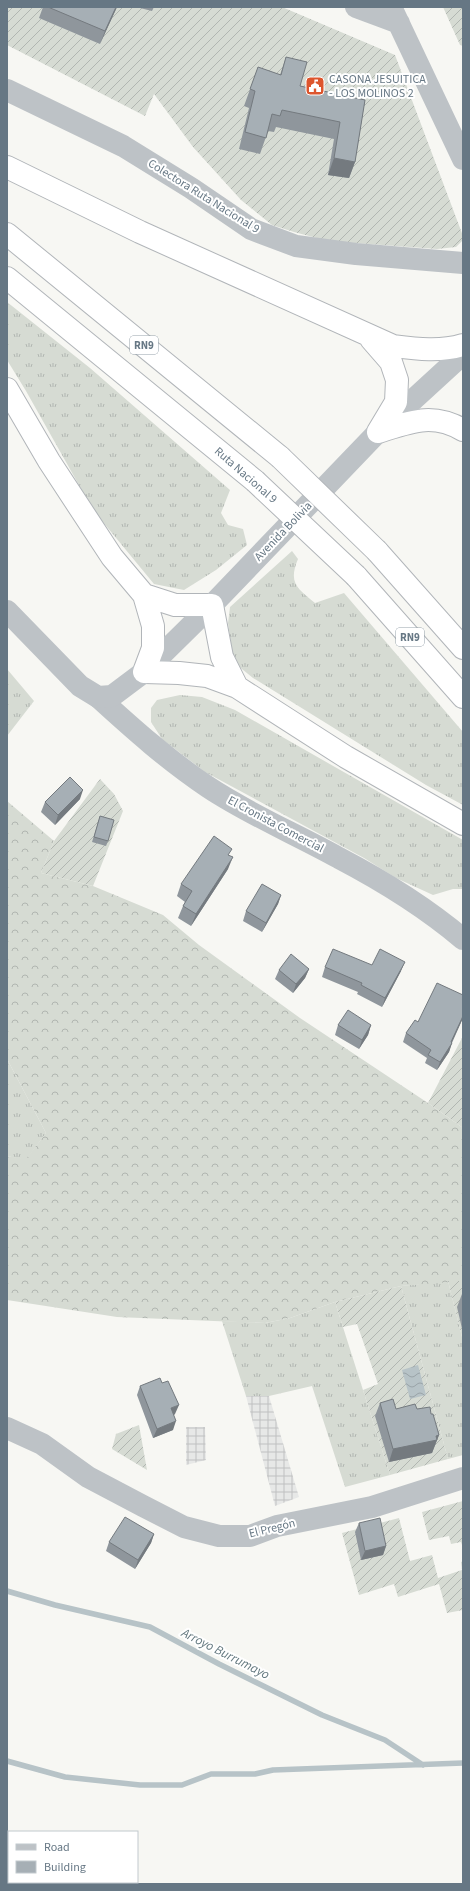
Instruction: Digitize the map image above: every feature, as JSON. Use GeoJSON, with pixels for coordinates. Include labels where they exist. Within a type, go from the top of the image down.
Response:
{"type":"FeatureCollection","features":[{"type":"Feature","properties":{"kind":"highway"},"geometry":{"type":"LineString","coordinates":[[7,167],[140,232],[393,346],[425,350],[452,348],[463,345]]}},
{"type":"Feature","properties":{"kind":"highway","name":"RN9"},"geometry":{"type":"LineString","coordinates":[[7,234],[280,457],[377,551],[463,648]]}},
{"type":"Feature","properties":{"kind":"highway","name":"Ruta Nacional 9"},"geometry":{"type":"LineString","coordinates":[[7,278],[255,481],[356,576],[463,697]]}},
{"type":"Feature","properties":{"kind":"highway"},"geometry":{"type":"LineString","coordinates":[[366,334],[391,362],[397,380],[396,402],[378,432]]}},
{"type":"Feature","properties":{"kind":"highway"},"geometry":{"type":"LineString","coordinates":[[7,389],[49,461],[108,551],[144,595],[153,626],[153,648],[144,672],[179,673],[207,676],[237,687],[346,757],[463,824]]}},
{"type":"Feature","properties":{"kind":"highway"},"geometry":{"type":"LineString","coordinates":[[378,432],[413,420],[432,419],[451,423],[463,430]]}},
{"type":"Feature","properties":{"kind":"highway"},"geometry":{"type":"LineString","coordinates":[[144,595],[175,605],[212,605],[222,656],[237,687]]}},
{"type":"Feature","properties":{"kind":"street"},"geometry":{"type":"LineString","coordinates":[[356,7],[395,15],[463,159]]}},
{"type":"Feature","properties":{"kind":"street","name":"Colectora Ruta Nacional 9"},"geometry":{"type":"LineString","coordinates":[[7,90],[123,146],[191,188],[251,229],[296,246],[356,254],[463,263]]}},
{"type":"Feature","properties":{"kind":"street","name":"Avenida Bolivia"},"geometry":{"type":"LineString","coordinates":[[98,697],[112,696],[144,672],[212,605],[378,432],[463,354]]}},
{"type":"Feature","properties":{"kind":"street","name":"El Cronista Comercial"},"geometry":{"type":"LineString","coordinates":[[7,611],[80,686],[98,697],[144,740],[208,787],[272,824],[339,857],[394,889],[437,917],[463,939]]}},
{"type":"Feature","properties":{"kind":"street","name":"El Pregón"},"geometry":{"type":"LineString","coordinates":[[7,1428],[42,1444],[88,1477],[184,1527],[220,1536],[250,1536],[277,1526],[372,1507],[463,1478]]}},
{"type":"Feature","properties":{"kind":"shaded area"},"geometry":{"type":"Polygon","coordinates":[[[246,1396],[269,1396],[299,1497],[275,1506],[246,1396]]]}},
{"type":"Feature","properties":{"kind":"shaded area"},"geometry":{"type":"Polygon","coordinates":[[[186,1427],[205,1427],[206,1460],[186,1465],[186,1427]]]}},
{"type":"Feature","properties":{"kind":"green space"},"geometry":{"type":"Polygon","coordinates":[[[7,7],[282,7],[395,55],[463,236],[463,240],[456,247],[437,249],[328,241],[272,225],[241,200],[193,147],[154,94],[145,116],[7,45],[7,7]]]}},
{"type":"Feature","properties":{"kind":"green space"},"geometry":{"type":"Polygon","coordinates":[[[443,7],[463,7],[463,46],[460,45],[443,7]]]}},
{"type":"Feature","properties":{"kind":"green space"},"geometry":{"type":"Polygon","coordinates":[[[7,302],[90,368],[230,490],[221,513],[228,525],[243,529],[247,545],[216,570],[184,590],[154,584],[93,510],[7,360],[7,302]]]}},
{"type":"Feature","properties":{"kind":"green space"},"geometry":{"type":"Polygon","coordinates":[[[292,551],[298,559],[295,567],[294,580],[299,589],[315,603],[344,593],[463,732],[463,805],[426,785],[253,678],[237,665],[232,651],[228,623],[230,607],[292,551]]]}},
{"type":"Feature","properties":{"kind":"green space"},"geometry":{"type":"Polygon","coordinates":[[[7,669],[34,701],[7,736],[7,669]]]}},
{"type":"Feature","properties":{"kind":"green space"},"geometry":{"type":"Polygon","coordinates":[[[180,695],[202,697],[235,710],[463,840],[463,889],[453,889],[433,895],[396,878],[364,858],[205,772],[162,739],[151,722],[151,708],[157,700],[180,695]]]}},
{"type":"Feature","properties":{"kind":"green space"},"geometry":{"type":"Polygon","coordinates":[[[100,779],[114,794],[123,811],[93,886],[41,873],[54,841],[100,779]]]}},
{"type":"Feature","properties":{"kind":"green space"},"geometry":{"type":"Polygon","coordinates":[[[7,801],[54,841],[41,873],[93,886],[163,915],[199,945],[300,1018],[463,1128],[463,1281],[401,1286],[335,1302],[290,1318],[265,1323],[117,1317],[7,1300],[7,1156],[26,1159],[46,1133],[7,1059],[7,801]]]}},
{"type":"Feature","properties":{"kind":"green space"},"geometry":{"type":"Polygon","coordinates":[[[463,1036],[463,1128],[428,1103],[463,1036]]]}},
{"type":"Feature","properties":{"kind":"green space"},"geometry":{"type":"Polygon","coordinates":[[[7,1059],[46,1133],[26,1160],[7,1156],[7,1059]]]}},
{"type":"Feature","properties":{"kind":"green space"},"geometry":{"type":"Polygon","coordinates":[[[448,1281],[463,1341],[463,1455],[448,1459],[401,1286],[448,1281]]]}},
{"type":"Feature","properties":{"kind":"green space"},"geometry":{"type":"Polygon","coordinates":[[[448,1281],[463,1281],[463,1341],[448,1281]]]}},
{"type":"Feature","properties":{"kind":"green space"},"geometry":{"type":"Polygon","coordinates":[[[401,1286],[448,1459],[390,1475],[363,1390],[378,1384],[357,1324],[343,1327],[335,1302],[401,1286]]]}},
{"type":"Feature","properties":{"kind":"green space"},"geometry":{"type":"Polygon","coordinates":[[[335,1302],[390,1475],[345,1487],[312,1386],[269,1396],[246,1396],[222,1321],[265,1323],[290,1318],[335,1302]]]}},
{"type":"Feature","properties":{"kind":"green space"},"geometry":{"type":"Polygon","coordinates":[[[139,1425],[147,1470],[112,1449],[116,1434],[139,1425]]]}},
{"type":"Feature","properties":{"kind":"green space"},"geometry":{"type":"Polygon","coordinates":[[[463,1501],[463,1548],[461,1542],[451,1544],[449,1536],[429,1540],[422,1512],[463,1501]]]}},
{"type":"Feature","properties":{"kind":"green space"},"geometry":{"type":"Polygon","coordinates":[[[399,1518],[410,1561],[432,1555],[438,1578],[462,1570],[461,1562],[463,1561],[463,1610],[447,1613],[439,1584],[398,1597],[394,1584],[359,1595],[342,1533],[399,1518]]]}},
{"type":"Feature","properties":{"kind":"water"},"geometry":{"type":"Polygon","coordinates":[[[418,1365],[426,1395],[410,1399],[402,1370],[418,1365]]]}},
{"type":"Feature","properties":{"kind":"building"},"geometry":{"type":"Polygon","coordinates":[[[48,7],[116,7],[105,31],[48,7]]]}},
{"type":"Feature","properties":{"kind":"building"},"geometry":{"type":"Polygon","coordinates":[[[286,57],[307,62],[300,86],[365,100],[355,162],[334,158],[340,122],[282,110],[280,116],[272,114],[266,138],[245,132],[255,91],[250,89],[258,67],[281,75],[286,57]]]}},
{"type":"Feature","properties":{"kind":"building"},"geometry":{"type":"Polygon","coordinates":[[[70,777],[83,790],[58,815],[45,802],[70,777]]]}},
{"type":"Feature","properties":{"kind":"building"},"geometry":{"type":"Polygon","coordinates":[[[100,816],[114,820],[108,841],[94,837],[100,816]]]}},
{"type":"Feature","properties":{"kind":"building"},"geometry":{"type":"Polygon","coordinates":[[[214,836],[232,849],[228,855],[233,857],[196,914],[183,906],[192,891],[181,884],[214,836]]]}},
{"type":"Feature","properties":{"kind":"building"},"geometry":{"type":"Polygon","coordinates":[[[262,884],[281,895],[266,923],[246,911],[262,884]]]}},
{"type":"Feature","properties":{"kind":"building"},"geometry":{"type":"Polygon","coordinates":[[[333,949],[372,965],[380,949],[405,962],[385,998],[361,985],[362,983],[325,967],[333,949]]]}},
{"type":"Feature","properties":{"kind":"building"},"geometry":{"type":"Polygon","coordinates":[[[291,954],[309,969],[296,984],[279,970],[291,954]]]}},
{"type":"Feature","properties":{"kind":"building"},"geometry":{"type":"Polygon","coordinates":[[[437,983],[463,995],[463,1016],[451,1042],[452,1043],[440,1062],[428,1055],[431,1050],[406,1033],[415,1020],[418,1022],[437,983]]]}},
{"type":"Feature","properties":{"kind":"building"},"geometry":{"type":"Polygon","coordinates":[[[348,1010],[371,1025],[362,1040],[338,1025],[348,1010]]]}},
{"type":"Feature","properties":{"kind":"building"},"geometry":{"type":"Polygon","coordinates":[[[160,1378],[162,1383],[168,1381],[179,1405],[171,1408],[176,1421],[157,1429],[140,1386],[160,1378]]]}},
{"type":"Feature","properties":{"kind":"building"},"geometry":{"type":"Polygon","coordinates":[[[393,1399],[396,1409],[415,1404],[417,1409],[430,1407],[439,1435],[436,1436],[437,1440],[393,1449],[380,1403],[393,1399]]]}},
{"type":"Feature","properties":{"kind":"building"},"geometry":{"type":"Polygon","coordinates":[[[125,1517],[154,1534],[138,1560],[109,1542],[125,1517]]]}},
{"type":"Feature","properties":{"kind":"building"},"geometry":{"type":"Polygon","coordinates":[[[380,1518],[386,1546],[365,1551],[359,1523],[380,1518]]]}},
{"type":"Feature","properties":{"kind":"waterway","name":"Arroyo Burrumayo"},"geometry":{"type":"LineString","coordinates":[[7,1591],[55,1605],[150,1627],[219,1664],[322,1715],[385,1740],[423,1765]]}},
{"type":"Feature","properties":{"kind":"waterway","name":"Arroyo Burrumayo"},"geometry":{"type":"LineString","coordinates":[[7,1761],[65,1777],[140,1785],[182,1785],[211,1774],[255,1774],[273,1770],[463,1763]]}},
{"type":"Feature","properties":{"kind":"place","name":"CASONA JESUITICA - LOS MOLINOS 2"},"geometry":{"type":"Point","coordinates":[315,86]}}]}
